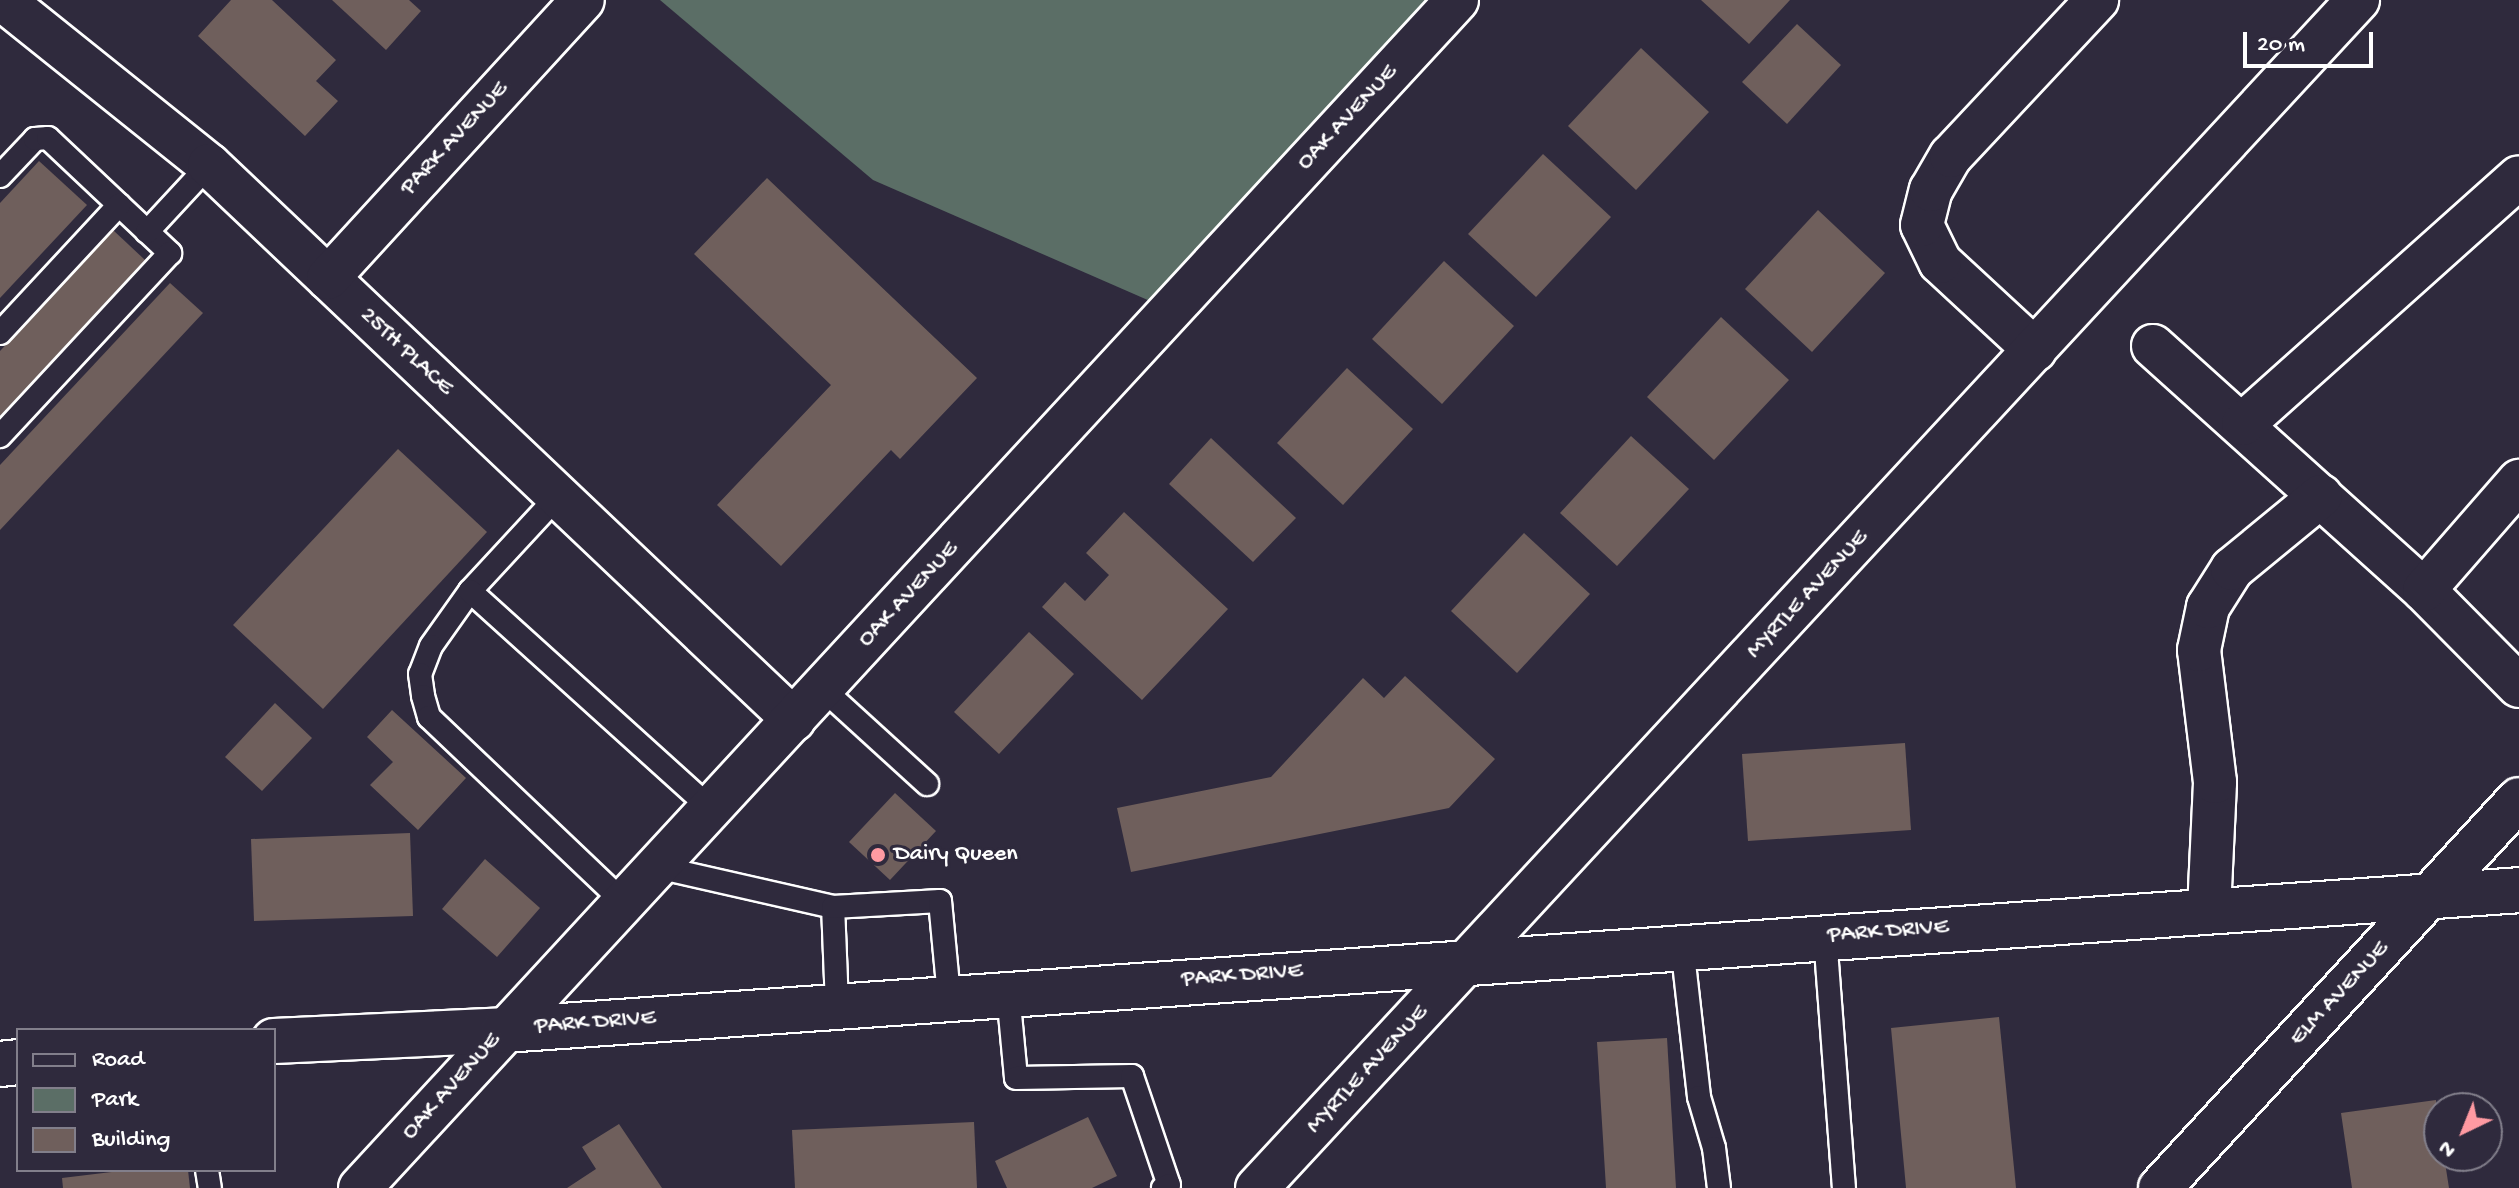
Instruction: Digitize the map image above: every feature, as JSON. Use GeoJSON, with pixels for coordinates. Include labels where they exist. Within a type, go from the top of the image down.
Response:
{"type":"FeatureCollection","features":[{"type":"Feature","properties":{"kind":"street","name":"25TH PLACE"},"geometry":{"type":"LineString","coordinates":[[3,0],[209,165],[794,720]]}},
{"type":"Feature","properties":{"kind":"street","name":"PARK AVENUE"},"geometry":{"type":"LineString","coordinates":[[328,278],[583,0]]}},
{"type":"Feature","properties":{"kind":"street","name":"OAK AVENUE"},"geometry":{"type":"LineString","coordinates":[[360,1188],[1457,0]]}},
{"type":"Feature","properties":{"kind":"street"},"geometry":{"type":"LineString","coordinates":[[2035,350],[1940,262],[1922,225],[1931,190],[1951,156],[2097,0]]}},
{"type":"Feature","properties":{"kind":"street","name":"MYRTLE AVENUE"},"geometry":{"type":"LineString","coordinates":[[1257,1188],[1472,960],[2358,0]]}},
{"type":"Feature","properties":{"kind":"street"},"geometry":{"type":"LineString","coordinates":[[2243,424],[2519,177]]}},
{"type":"Feature","properties":{"kind":"street"},"geometry":{"type":"LineString","coordinates":[[2153,346],[2424,590],[2519,686]]}},
{"type":"Feature","properties":{"kind":"street"},"geometry":{"type":"LineString","coordinates":[[2424,590],[2519,481]]}},
{"type":"Feature","properties":{"kind":"street"},"geometry":{"type":"LineString","coordinates":[[2209,910],[2215,782],[2199,650],[2208,607],[2232,569],[2321,496]]}},
{"type":"Feature","properties":{"kind":"street","name":"ELM AVENUE"},"geometry":{"type":"LineString","coordinates":[[2160,1188],[2519,799]]}},
{"type":"Feature","properties":{"kind":"street","name":"PARK DRIVE"},"geometry":{"type":"LineString","coordinates":[[276,1041],[504,1030],[1682,945],[2519,890]]}},
{"type":"Feature","properties":{"kind":"lane"},"geometry":{"type":"LineString","coordinates":[[0,176],[35,139],[48,138],[170,253],[0,436]]}},
{"type":"Feature","properties":{"kind":"lane"},"geometry":{"type":"LineString","coordinates":[[147,232],[209,165]]}},
{"type":"Feature","properties":{"kind":"lane"},"geometry":{"type":"LineString","coordinates":[[0,333],[119,205]]}},
{"type":"Feature","properties":{"kind":"lane"},"geometry":{"type":"LineString","coordinates":[[558,496],[470,591],[431,646],[420,674],[429,717],[623,902]]}},
{"type":"Feature","properties":{"kind":"lane"},"geometry":{"type":"LineString","coordinates":[[470,591],[711,809]]}},
{"type":"Feature","properties":{"kind":"lane"},"geometry":{"type":"LineString","coordinates":[[823,689],[927,784]]}},
{"type":"Feature","properties":{"kind":"lane"},"geometry":{"type":"LineString","coordinates":[[657,867],[833,907],[940,901],[949,997]]}},
{"type":"Feature","properties":{"kind":"lane"},"geometry":{"type":"LineString","coordinates":[[833,907],[837,1005]]}},
{"type":"Feature","properties":{"kind":"lane"},"geometry":{"type":"LineString","coordinates":[[1825,936],[1844,1188]]}},
{"type":"Feature","properties":{"kind":"lane"},"geometry":{"type":"LineString","coordinates":[[1682,945],[1699,1097],[1714,1148],[1719,1188]]}},
{"type":"Feature","properties":{"kind":"lane"},"geometry":{"type":"LineString","coordinates":[[1008,993],[1016,1078],[1132,1076],[1169,1185],[1163,1188]]}},
{"type":"Feature","properties":{"kind":"green space"},"geometry":{"type":"Polygon","coordinates":[[[660,0],[1427,0],[1150,301],[873,180],[660,0]]]}},
{"type":"Feature","properties":{"kind":"building"},"geometry":{"type":"Polygon","coordinates":[[[231,0],[272,0],[336,60],[316,81],[338,101],[305,136],[198,36],[231,0]]]}},
{"type":"Feature","properties":{"kind":"building"},"geometry":{"type":"Polygon","coordinates":[[[332,0],[409,0],[421,11],[386,50],[332,0]]]}},
{"type":"Feature","properties":{"kind":"building"},"geometry":{"type":"Polygon","coordinates":[[[1701,0],[1790,0],[1749,44],[1701,0]]]}},
{"type":"Feature","properties":{"kind":"building"},"geometry":{"type":"Polygon","coordinates":[[[1797,24],[1841,65],[1787,124],[1742,82],[1797,24]]]}},
{"type":"Feature","properties":{"kind":"building"},"geometry":{"type":"Polygon","coordinates":[[[1641,48],[1709,112],[1636,190],[1568,126],[1641,48]]]}},
{"type":"Feature","properties":{"kind":"building"},"geometry":{"type":"Polygon","coordinates":[[[1543,154],[1611,217],[1536,297],[1468,234],[1543,154]]]}},
{"type":"Feature","properties":{"kind":"building"},"geometry":{"type":"Polygon","coordinates":[[[39,161],[87,205],[0,298],[0,203],[39,161]]]}},
{"type":"Feature","properties":{"kind":"building"},"geometry":{"type":"Polygon","coordinates":[[[767,178],[977,378],[900,459],[891,450],[781,566],[717,505],[831,385],[694,254],[767,178]]]}},
{"type":"Feature","properties":{"kind":"building"},"geometry":{"type":"Polygon","coordinates":[[[1818,210],[1885,273],[1812,352],[1745,289],[1818,210]]]}},
{"type":"Feature","properties":{"kind":"building"},"geometry":{"type":"Polygon","coordinates":[[[113,230],[145,260],[0,416],[0,351],[113,230]]]}},
{"type":"Feature","properties":{"kind":"building"},"geometry":{"type":"Polygon","coordinates":[[[1444,261],[1514,326],[1442,404],[1372,339],[1444,261]]]}},
{"type":"Feature","properties":{"kind":"building"},"geometry":{"type":"Polygon","coordinates":[[[170,283],[203,313],[0,530],[0,465],[170,283]]]}},
{"type":"Feature","properties":{"kind":"building"},"geometry":{"type":"Polygon","coordinates":[[[1721,317],[1789,380],[1714,460],[1647,397],[1721,317]]]}},
{"type":"Feature","properties":{"kind":"building"},"geometry":{"type":"Polygon","coordinates":[[[1347,368],[1413,429],[1343,505],[1277,443],[1347,368]]]}},
{"type":"Feature","properties":{"kind":"building"},"geometry":{"type":"Polygon","coordinates":[[[1631,436],[1689,489],[1617,566],[1560,513],[1631,436]]]}},
{"type":"Feature","properties":{"kind":"building"},"geometry":{"type":"Polygon","coordinates":[[[1211,438],[1296,518],[1253,562],[1169,484],[1211,438]]]}},
{"type":"Feature","properties":{"kind":"building"},"geometry":{"type":"Polygon","coordinates":[[[398,449],[487,532],[323,709],[233,625],[398,449]]]}},
{"type":"Feature","properties":{"kind":"building"},"geometry":{"type":"Polygon","coordinates":[[[1124,512],[1228,609],[1142,700],[1042,607],[1065,582],[1085,601],[1109,575],[1086,553],[1124,512]]]}},
{"type":"Feature","properties":{"kind":"building"},"geometry":{"type":"Polygon","coordinates":[[[1524,533],[1590,594],[1517,673],[1451,611],[1524,533]]]}},
{"type":"Feature","properties":{"kind":"building"},"geometry":{"type":"Polygon","coordinates":[[[1029,632],[1074,674],[999,754],[954,712],[1029,632]]]}},
{"type":"Feature","properties":{"kind":"building"},"geometry":{"type":"Polygon","coordinates":[[[1405,676],[1495,759],[1449,808],[1131,872],[1117,808],[1271,777],[1363,678],[1384,698],[1405,676]]]}},
{"type":"Feature","properties":{"kind":"building"},"geometry":{"type":"Polygon","coordinates":[[[275,703],[312,738],[262,791],[225,757],[275,703]]]}},
{"type":"Feature","properties":{"kind":"building"},"geometry":{"type":"Polygon","coordinates":[[[392,710],[466,778],[418,830],[370,785],[393,762],[367,737],[392,710]]]}},
{"type":"Feature","properties":{"kind":"building"},"geometry":{"type":"Polygon","coordinates":[[[1905,743],[1911,830],[1748,841],[1742,754],[1905,743]]]}},
{"type":"Feature","properties":{"kind":"building"},"geometry":{"type":"Polygon","coordinates":[[[895,793],[936,831],[890,880],[849,842],[895,793]]]}},
{"type":"Feature","properties":{"kind":"building"},"geometry":{"type":"Polygon","coordinates":[[[410,833],[413,916],[254,921],[251,839],[410,833]]]}},
{"type":"Feature","properties":{"kind":"building"},"geometry":{"type":"Polygon","coordinates":[[[485,859],[540,908],[497,957],[442,909],[485,859]]]}},
{"type":"Feature","properties":{"kind":"building"},"geometry":{"type":"Polygon","coordinates":[[[1999,1017],[2016,1188],[1906,1188],[1891,1028],[1999,1017]]]}},
{"type":"Feature","properties":{"kind":"building"},"geometry":{"type":"Polygon","coordinates":[[[1667,1038],[1676,1188],[1606,1188],[1597,1042],[1667,1038]]]}},
{"type":"Feature","properties":{"kind":"building"},"geometry":{"type":"Polygon","coordinates":[[[2423,1102],[2423,1172],[2446,1172],[2449,1188],[2352,1188],[2341,1113],[2423,1102]]]}},
{"type":"Feature","properties":{"kind":"building"},"geometry":{"type":"Polygon","coordinates":[[[1088,1117],[1117,1176],[1092,1188],[1007,1188],[995,1161],[1088,1117]]]}},
{"type":"Feature","properties":{"kind":"building"},"geometry":{"type":"Polygon","coordinates":[[[974,1122],[977,1188],[795,1188],[792,1130],[974,1122]]]}},
{"type":"Feature","properties":{"kind":"building"},"geometry":{"type":"Polygon","coordinates":[[[619,1124],[662,1188],[567,1188],[596,1169],[582,1147],[619,1124]]]}},
{"type":"Feature","properties":{"kind":"building"},"geometry":{"type":"Polygon","coordinates":[[[112,1172],[188,1172],[190,1188],[63,1188],[62,1178],[112,1172]]]}},
{"type":"Feature","properties":{"kind":"place","name":"Dairy Queen"},"geometry":{"type":"Point","coordinates":[878,855]}}]}
